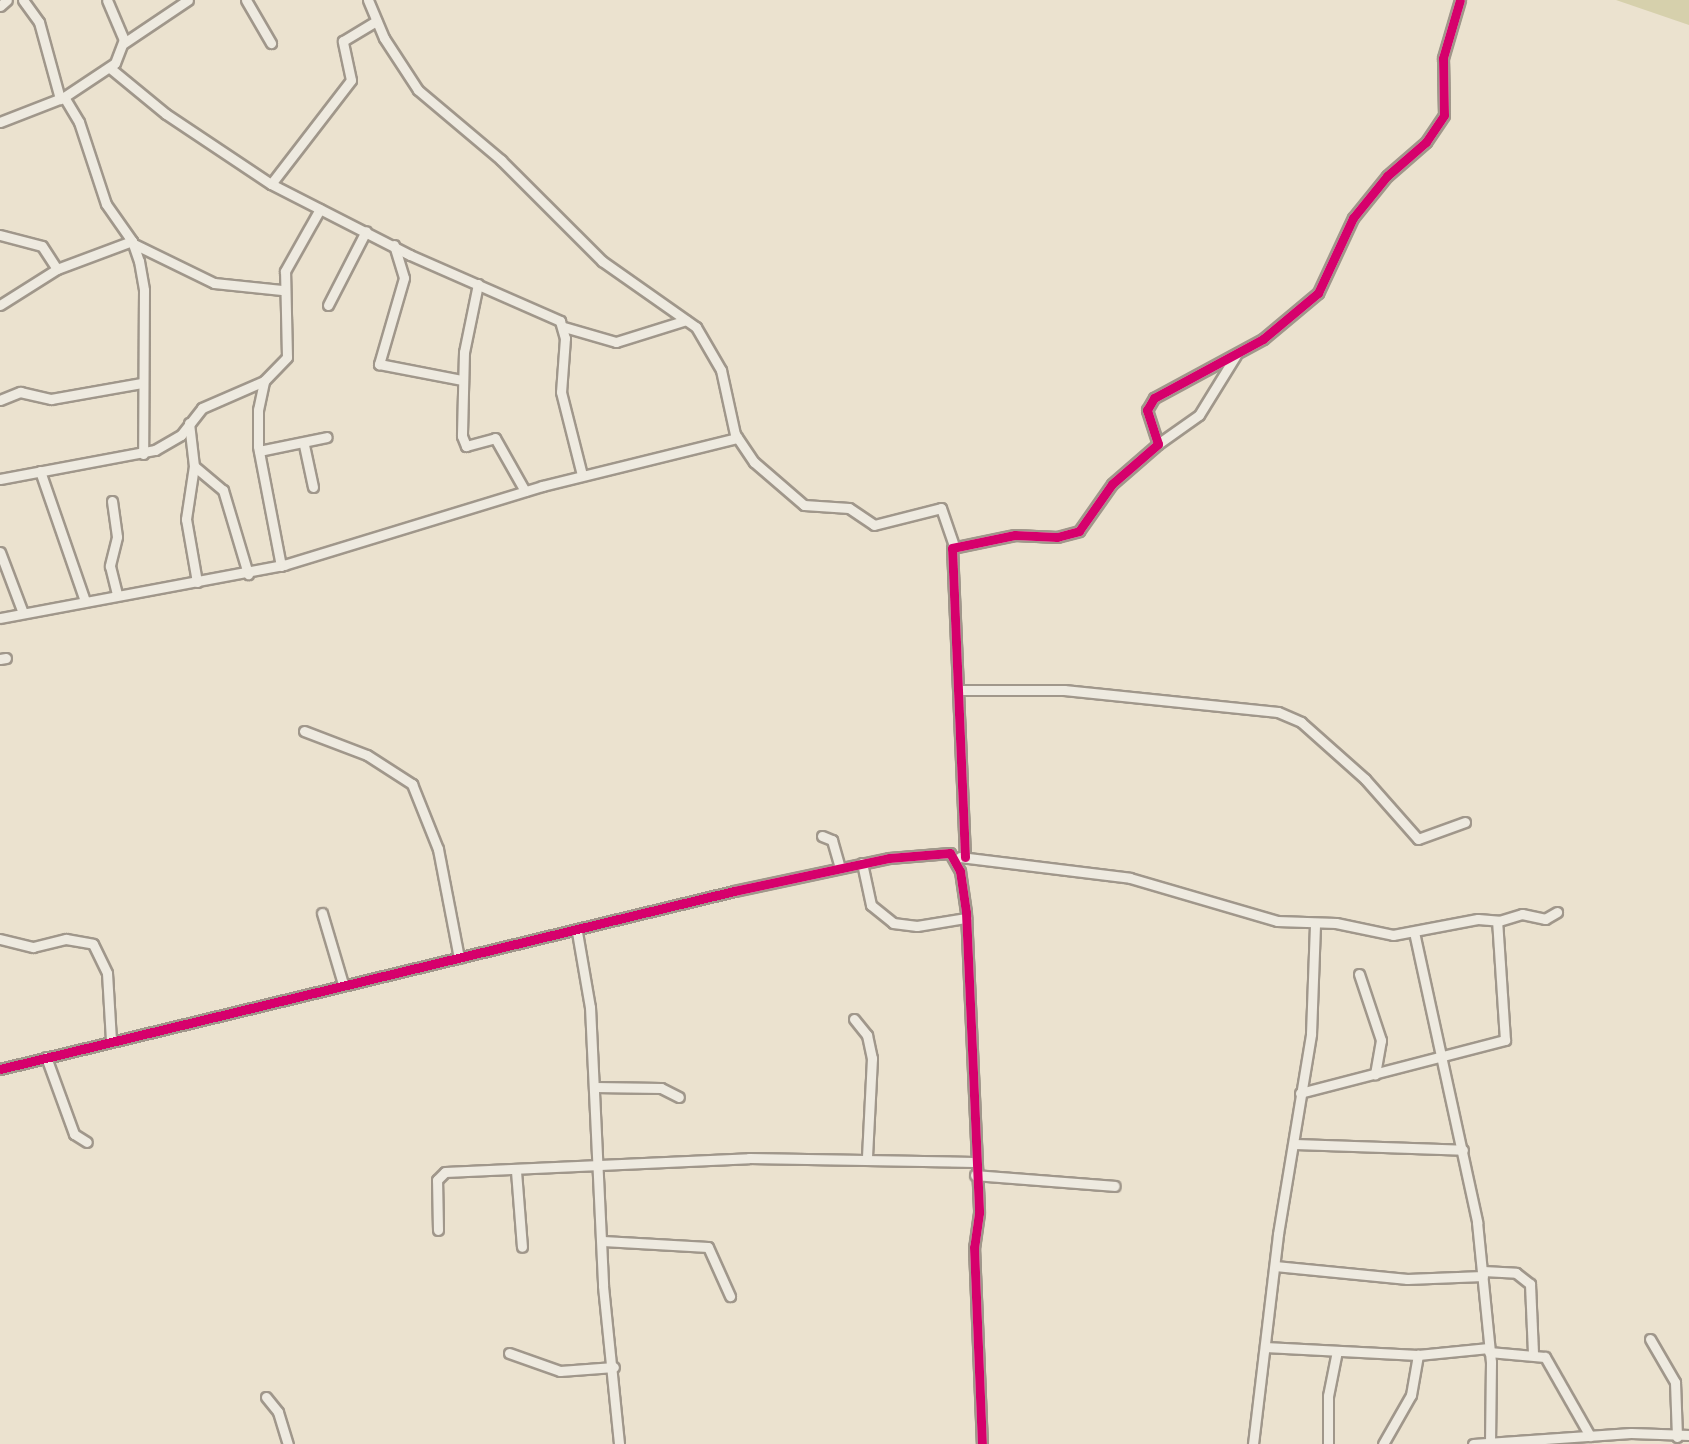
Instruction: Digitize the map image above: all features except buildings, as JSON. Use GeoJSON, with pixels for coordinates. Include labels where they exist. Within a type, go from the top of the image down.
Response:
{"type":"FeatureCollection","features":[{"type":"Feature","properties":{"kind":"street"},"geometry":{"type":"LineString","coordinates":[[0,6],[6,0]]}},
{"type":"Feature","properties":{"kind":"street"},"geometry":{"type":"LineString","coordinates":[[23,0],[38,22],[62,98],[79,122],[106,204],[133,242],[144,290],[143,454]]}},
{"type":"Feature","properties":{"kind":"street"},"geometry":{"type":"LineString","coordinates":[[107,0],[124,43]]}},
{"type":"Feature","properties":{"kind":"street"},"geometry":{"type":"LineString","coordinates":[[0,122],[62,98],[110,68],[124,43],[188,0]]}},
{"type":"Feature","properties":{"kind":"street"},"geometry":{"type":"LineString","coordinates":[[246,0],[271,43]]}},
{"type":"Feature","properties":{"kind":"street"},"geometry":{"type":"LineString","coordinates":[[368,0],[376,21],[418,90],[501,160],[602,261],[686,320],[709,346],[721,370],[737,438],[754,462],[804,505],[849,508],[881,525],[941,508],[954,545],[949,576],[961,690],[960,857],[966,918],[982,1444]]}},
{"type":"Feature","properties":{"kind":"street"},"geometry":{"type":"LineString","coordinates":[[1158,444],[1149,403],[1236,355],[1318,293],[1353,218],[1439,124],[1444,115],[1443,58],[1460,0]]}},
{"type":"Feature","properties":{"kind":"street"},"geometry":{"type":"LineString","coordinates":[[271,184],[351,80],[343,41],[376,21]]}},
{"type":"Feature","properties":{"kind":"street"},"geometry":{"type":"LineString","coordinates":[[110,68],[166,114],[271,184],[394,245],[531,305],[564,327],[616,342],[686,320]]}},
{"type":"Feature","properties":{"kind":"street"},"geometry":{"type":"LineString","coordinates":[[0,479],[143,454],[167,445],[201,408],[264,381],[287,356],[290,315],[282,289],[285,271],[320,209]]}},
{"type":"Feature","properties":{"kind":"street"},"geometry":{"type":"LineString","coordinates":[[328,305],[366,231]]}},
{"type":"Feature","properties":{"kind":"street"},"geometry":{"type":"LineString","coordinates":[[0,235],[41,246],[57,269]]}},
{"type":"Feature","properties":{"kind":"street"},"geometry":{"type":"LineString","coordinates":[[0,305],[57,269],[133,242],[214,283],[282,289]]}},
{"type":"Feature","properties":{"kind":"street"},"geometry":{"type":"LineString","coordinates":[[394,245],[404,278],[379,364],[462,380]]}},
{"type":"Feature","properties":{"kind":"street"},"geometry":{"type":"LineString","coordinates":[[478,284],[462,380],[464,444],[495,438],[525,491]]}},
{"type":"Feature","properties":{"kind":"street"},"geometry":{"type":"LineString","coordinates":[[564,327],[561,392],[582,475]]}},
{"type":"Feature","properties":{"kind":"street"},"geometry":{"type":"LineString","coordinates":[[954,545],[1015,535],[1072,535],[1120,476],[1158,444],[1199,415],[1236,355]]}},
{"type":"Feature","properties":{"kind":"street"},"geometry":{"type":"LineString","coordinates":[[264,381],[259,451],[281,566]]}},
{"type":"Feature","properties":{"kind":"street"},"geometry":{"type":"LineString","coordinates":[[0,401],[20,392],[51,399],[142,383]]}},
{"type":"Feature","properties":{"kind":"street"},"geometry":{"type":"LineString","coordinates":[[189,424],[194,466],[186,519],[197,582]]}},
{"type":"Feature","properties":{"kind":"street"},"geometry":{"type":"LineString","coordinates":[[259,451],[304,445],[327,437]]}},
{"type":"Feature","properties":{"kind":"street"},"geometry":{"type":"LineString","coordinates":[[0,618],[281,566],[582,475],[737,438]]}},
{"type":"Feature","properties":{"kind":"street"},"geometry":{"type":"LineString","coordinates":[[304,445],[313,487]]}},
{"type":"Feature","properties":{"kind":"street"},"geometry":{"type":"LineString","coordinates":[[194,466],[223,490],[248,574]]}},
{"type":"Feature","properties":{"kind":"street"},"geometry":{"type":"LineString","coordinates":[[40,471],[85,601]]}},
{"type":"Feature","properties":{"kind":"street"},"geometry":{"type":"LineString","coordinates":[[112,501],[117,537],[110,566],[117,595]]}},
{"type":"Feature","properties":{"kind":"street"},"geometry":{"type":"LineString","coordinates":[[0,552],[23,613]]}},
{"type":"Feature","properties":{"kind":"street"},"geometry":{"type":"LineString","coordinates":[[961,690],[1064,690],[1278,712],[1301,722],[1365,779],[1418,839],[1465,821]]}},
{"type":"Feature","properties":{"kind":"street"},"geometry":{"type":"LineString","coordinates":[[304,730],[367,755],[412,784],[438,849],[459,958]]}},
{"type":"Feature","properties":{"kind":"street"},"geometry":{"type":"LineString","coordinates":[[822,836],[832,841],[840,868]]}},
{"type":"Feature","properties":{"kind":"street"},"geometry":{"type":"LineString","coordinates":[[0,1069],[343,984],[577,932],[862,863],[930,851],[1130,878],[1277,921],[1315,923],[1392,934],[1478,919],[1497,921],[1522,914],[1545,919],[1556,912]]}},
{"type":"Feature","properties":{"kind":"street"},"geometry":{"type":"LineString","coordinates":[[862,863],[871,905],[893,923],[917,926],[966,918]]}},
{"type":"Feature","properties":{"kind":"street"},"geometry":{"type":"LineString","coordinates":[[322,913],[343,984]]}},
{"type":"Feature","properties":{"kind":"street"},"geometry":{"type":"LineString","coordinates":[[1300,1093],[1444,1054],[1496,1044],[1507,1035],[1497,921]]}},
{"type":"Feature","properties":{"kind":"street"},"geometry":{"type":"LineString","coordinates":[[1253,1444],[1275,1266],[1315,998],[1315,923]]}},
{"type":"Feature","properties":{"kind":"street"},"geometry":{"type":"LineString","coordinates":[[577,932],[586,967],[601,1165],[603,1241],[620,1443]]}},
{"type":"Feature","properties":{"kind":"street"},"geometry":{"type":"LineString","coordinates":[[1414,932],[1444,1054],[1483,1273],[1489,1350],[1490,1443]]}},
{"type":"Feature","properties":{"kind":"street"},"geometry":{"type":"LineString","coordinates":[[0,939],[33,947],[66,939],[93,944],[107,972],[111,1041]]}},
{"type":"Feature","properties":{"kind":"street"},"geometry":{"type":"LineString","coordinates":[[1359,974],[1381,1040],[1375,1074]]}},
{"type":"Feature","properties":{"kind":"street"},"geometry":{"type":"LineString","coordinates":[[854,1019],[867,1035],[872,1058],[867,1158]]}},
{"type":"Feature","properties":{"kind":"street"},"geometry":{"type":"LineString","coordinates":[[46,1057],[74,1133],[87,1142]]}},
{"type":"Feature","properties":{"kind":"street"},"geometry":{"type":"LineString","coordinates":[[595,1087],[662,1088],[679,1097]]}},
{"type":"Feature","properties":{"kind":"street"},"geometry":{"type":"LineString","coordinates":[[1295,1144],[1463,1150]]}},
{"type":"Feature","properties":{"kind":"street"},"geometry":{"type":"LineString","coordinates":[[438,1230],[439,1174],[601,1165],[867,1158],[974,1162]]}},
{"type":"Feature","properties":{"kind":"street"},"geometry":{"type":"LineString","coordinates":[[516,1171],[522,1247]]}},
{"type":"Feature","properties":{"kind":"street"},"geometry":{"type":"LineString","coordinates":[[975,1175],[1115,1186]]}},
{"type":"Feature","properties":{"kind":"street"},"geometry":{"type":"LineString","coordinates":[[603,1241],[708,1247],[730,1296]]}},
{"type":"Feature","properties":{"kind":"street"},"geometry":{"type":"LineString","coordinates":[[1275,1266],[1407,1279],[1516,1273],[1530,1284],[1533,1353]]}},
{"type":"Feature","properties":{"kind":"street"},"geometry":{"type":"LineString","coordinates":[[1650,1339],[1675,1382],[1677,1437]]}},
{"type":"Feature","properties":{"kind":"street"},"geometry":{"type":"LineString","coordinates":[[1265,1347],[1418,1355],[1489,1350],[1533,1353],[1545,1357],[1590,1436]]}},
{"type":"Feature","properties":{"kind":"street"},"geometry":{"type":"LineString","coordinates":[[1328,1444],[1328,1396],[1337,1350]]}},
{"type":"Feature","properties":{"kind":"street"},"geometry":{"type":"LineString","coordinates":[[509,1353],[560,1371],[614,1367]]}},
{"type":"Feature","properties":{"kind":"street"},"geometry":{"type":"LineString","coordinates":[[1383,1444],[1411,1395],[1418,1355]]}},
{"type":"Feature","properties":{"kind":"street"},"geometry":{"type":"LineString","coordinates":[[266,1397],[278,1412],[288,1444]]}},
{"type":"Feature","properties":{"kind":"street"},"geometry":{"type":"LineString","coordinates":[[1473,1444],[1590,1436],[1689,1435]]}},
{"type":"Feature","properties":{"kind":"shaded area"},"geometry":{"type":"Polygon","coordinates":[[[1616,0],[1689,0],[1689,25],[1616,0]]]}},
{"type":"Feature","properties":{"kind":"cycle path"},"geometry":{"type":"LineString","coordinates":[[965,857],[952,548],[1015,535],[1057,537],[1079,531],[1112,484],[1158,444],[1147,410],[1154,398],[1263,339],[1318,293],[1353,218],[1387,176],[1426,142],[1444,115],[1443,58],[1460,0]]}},
{"type":"Feature","properties":{"kind":"cycle path"},"geometry":{"type":"LineString","coordinates":[[0,1069],[734,891],[889,858],[950,853],[960,871],[966,912],[979,1213],[974,1247],[982,1444]]}}]}
